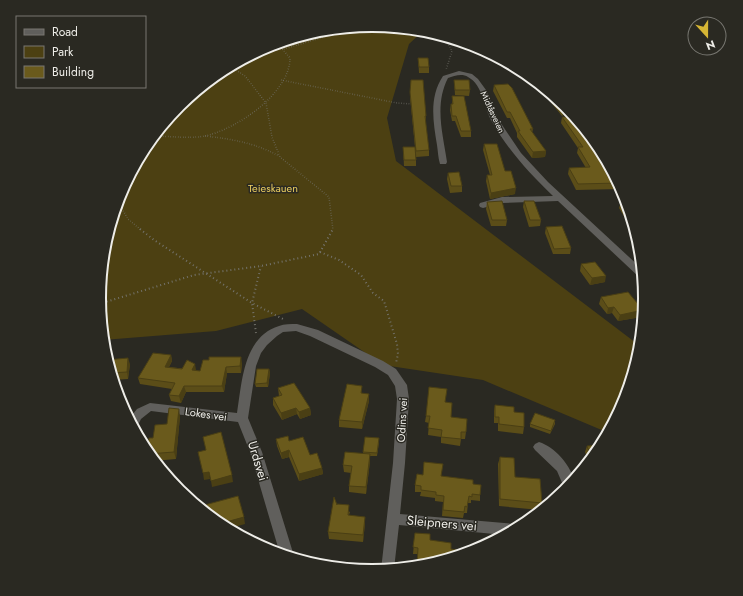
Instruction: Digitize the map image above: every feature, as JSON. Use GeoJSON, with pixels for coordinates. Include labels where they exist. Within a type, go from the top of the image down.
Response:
{"type":"FeatureCollection","features":[{"type":"Feature","properties":{"kind":"street","name":"Midtåsveien"},"geometry":{"type":"LineString","coordinates":[[445,77],[460,73],[470,75],[476,80],[483,90],[494,119],[509,144],[527,166],[636,270]]}},
{"type":"Feature","properties":{"kind":"street"},"geometry":{"type":"LineString","coordinates":[[443,162],[437,102],[438,92],[445,77]]}},
{"type":"Feature","properties":{"kind":"street"},"geometry":{"type":"LineString","coordinates":[[483,205],[502,200],[560,198]]}},
{"type":"Feature","properties":{"kind":"street","name":"Odins vei"},"geometry":{"type":"LineString","coordinates":[[242,418],[250,366],[258,348],[273,333],[281,329],[297,327],[314,333],[389,370],[397,378],[403,392],[394,519],[388,563]]}},
{"type":"Feature","properties":{"kind":"street","name":"Lokes vei"},"geometry":{"type":"LineString","coordinates":[[134,418],[141,411],[150,407],[242,418]]}},
{"type":"Feature","properties":{"kind":"street","name":"Urdsvei"},"geometry":{"type":"LineString","coordinates":[[242,418],[256,452],[285,550]]}},
{"type":"Feature","properties":{"kind":"street"},"geometry":{"type":"LineString","coordinates":[[538,447],[558,462],[564,469],[567,478]]}},
{"type":"Feature","properties":{"kind":"street","name":"Sleipners vei"},"geometry":{"type":"LineString","coordinates":[[394,519],[503,529]]}},
{"type":"Feature","properties":{"kind":"path"},"geometry":{"type":"LineString","coordinates":[[204,136],[223,130],[246,118],[266,102],[290,69],[290,58],[284,49],[327,36]]}},
{"type":"Feature","properties":{"kind":"path"},"geometry":{"type":"LineString","coordinates":[[445,77],[452,51],[448,43]]}},
{"type":"Feature","properties":{"kind":"path"},"geometry":{"type":"LineString","coordinates":[[236,70],[245,76],[266,102],[269,111],[272,137],[280,157]]}},
{"type":"Feature","properties":{"kind":"path"},"geometry":{"type":"LineString","coordinates":[[281,80],[397,103],[414,104]]}},
{"type":"Feature","properties":{"kind":"path"},"geometry":{"type":"LineString","coordinates":[[106,302],[194,274],[206,274],[261,266],[319,254],[333,230],[329,197],[280,157],[264,147],[244,140],[204,136],[160,136]]}},
{"type":"Feature","properties":{"kind":"path"},"geometry":{"type":"LineString","coordinates":[[122,207],[128,219],[154,240],[206,274],[252,302],[277,315],[290,328]]}},
{"type":"Feature","properties":{"kind":"path"},"geometry":{"type":"LineString","coordinates":[[320,252],[339,260],[361,275],[373,293],[384,302],[388,311],[398,354],[397,362],[389,370]]}},
{"type":"Feature","properties":{"kind":"path"},"geometry":{"type":"LineString","coordinates":[[258,348],[252,302],[261,266]]}},
{"type":"Feature","properties":{"kind":"green space","name":"Teieskauen"},"geometry":{"type":"Polygon","coordinates":[[[372,32],[418,36],[409,44],[387,118],[396,161],[634,341],[623,384],[602,430],[483,380],[383,365],[302,309],[216,331],[109,340],[106,315],[106,281],[108,263],[120,212],[133,180],[150,150],[160,136],[196,98],[224,77],[254,59],[286,46],[337,34],[372,32]]]}},
{"type":"Feature","properties":{"kind":"building"},"geometry":{"type":"Polygon","coordinates":[[[418,58],[428,58],[429,67],[419,67],[418,58]]]}},
{"type":"Feature","properties":{"kind":"building"},"geometry":{"type":"Polygon","coordinates":[[[411,80],[423,80],[429,150],[416,151],[410,92],[411,80]]]}},
{"type":"Feature","properties":{"kind":"building"},"geometry":{"type":"Polygon","coordinates":[[[454,80],[469,80],[470,90],[455,90],[454,80]]]}},
{"type":"Feature","properties":{"kind":"building"},"geometry":{"type":"Polygon","coordinates":[[[508,84],[512,88],[533,129],[530,129],[546,151],[533,152],[518,131],[520,131],[510,112],[507,112],[494,85],[508,84]]]}},
{"type":"Feature","properties":{"kind":"building"},"geometry":{"type":"Polygon","coordinates":[[[452,96],[464,96],[471,131],[461,131],[456,116],[452,116],[452,96]]]}},
{"type":"Feature","properties":{"kind":"building"},"geometry":{"type":"Polygon","coordinates":[[[562,117],[566,117],[583,136],[593,150],[611,183],[578,184],[569,168],[590,167],[578,147],[583,147],[562,117]]]}},
{"type":"Feature","properties":{"kind":"building"},"geometry":{"type":"Polygon","coordinates":[[[484,144],[497,144],[505,171],[511,171],[516,188],[491,193],[487,175],[492,175],[484,144]]]}},
{"type":"Feature","properties":{"kind":"building"},"geometry":{"type":"Polygon","coordinates":[[[403,147],[415,147],[416,160],[404,160],[403,147]]]}},
{"type":"Feature","properties":{"kind":"building"},"geometry":{"type":"Polygon","coordinates":[[[459,172],[462,186],[451,186],[448,173],[459,172]]]}},
{"type":"Feature","properties":{"kind":"building"},"geometry":{"type":"Polygon","coordinates":[[[502,201],[507,220],[492,220],[487,202],[502,201]]]}},
{"type":"Feature","properties":{"kind":"building"},"geometry":{"type":"Polygon","coordinates":[[[524,201],[534,201],[541,220],[530,220],[524,201]]]}},
{"type":"Feature","properties":{"kind":"building"},"geometry":{"type":"Polygon","coordinates":[[[562,226],[571,248],[554,249],[546,227],[562,226]]]}},
{"type":"Feature","properties":{"kind":"building"},"geometry":{"type":"Polygon","coordinates":[[[595,262],[606,276],[592,278],[581,264],[595,262]]]}},
{"type":"Feature","properties":{"kind":"building"},"geometry":{"type":"Polygon","coordinates":[[[628,292],[638,304],[637,311],[620,315],[614,307],[608,308],[601,297],[628,292]]]}},
{"type":"Feature","properties":{"kind":"building"},"geometry":{"type":"Polygon","coordinates":[[[153,353],[171,355],[165,367],[182,369],[187,360],[195,364],[192,370],[200,371],[203,360],[209,360],[209,357],[241,357],[240,366],[226,367],[222,386],[184,386],[179,396],[169,395],[175,383],[138,378],[153,353]]]}},
{"type":"Feature","properties":{"kind":"building"},"geometry":{"type":"Polygon","coordinates":[[[128,358],[127,372],[117,373],[113,359],[128,358]]]}},
{"type":"Feature","properties":{"kind":"building"},"geometry":{"type":"Polygon","coordinates":[[[257,369],[269,369],[267,383],[255,384],[257,369]]]}},
{"type":"Feature","properties":{"kind":"building"},"geometry":{"type":"Polygon","coordinates":[[[294,383],[310,408],[299,412],[296,408],[281,413],[273,398],[282,395],[278,388],[294,383]]]}},
{"type":"Feature","properties":{"kind":"building"},"geometry":{"type":"Polygon","coordinates":[[[347,384],[362,386],[361,393],[369,394],[362,422],[339,420],[347,384]]]}},
{"type":"Feature","properties":{"kind":"building"},"geometry":{"type":"Polygon","coordinates":[[[429,387],[447,389],[445,402],[452,403],[451,417],[467,419],[466,432],[461,432],[461,439],[441,437],[442,430],[428,428],[430,416],[426,416],[429,387]]]}},
{"type":"Feature","properties":{"kind":"building"},"geometry":{"type":"Polygon","coordinates":[[[495,405],[514,407],[514,412],[524,413],[524,427],[499,424],[499,417],[495,417],[495,405]]]}},
{"type":"Feature","properties":{"kind":"building"},"geometry":{"type":"Polygon","coordinates":[[[169,408],[179,409],[174,452],[155,453],[148,443],[149,438],[153,438],[155,425],[167,424],[169,408]]]}},
{"type":"Feature","properties":{"kind":"building"},"geometry":{"type":"Polygon","coordinates":[[[535,413],[555,420],[551,431],[530,424],[535,413]]]}},
{"type":"Feature","properties":{"kind":"building"},"geometry":{"type":"Polygon","coordinates":[[[221,432],[232,475],[211,481],[209,472],[203,473],[198,452],[206,450],[203,437],[221,432]]]}},
{"type":"Feature","properties":{"kind":"building"},"geometry":{"type":"Polygon","coordinates":[[[288,436],[289,441],[303,437],[310,455],[317,453],[322,468],[299,474],[289,450],[281,453],[276,439],[288,436]]]}},
{"type":"Feature","properties":{"kind":"building"},"geometry":{"type":"Polygon","coordinates":[[[365,437],[379,438],[377,453],[363,452],[365,437]]]}},
{"type":"Feature","properties":{"kind":"building"},"geometry":{"type":"Polygon","coordinates":[[[587,446],[593,446],[589,451],[587,446]]]}},
{"type":"Feature","properties":{"kind":"building"},"geometry":{"type":"Polygon","coordinates":[[[345,452],[370,454],[366,487],[349,486],[352,466],[343,465],[345,452]]]}},
{"type":"Feature","properties":{"kind":"building"},"geometry":{"type":"Polygon","coordinates":[[[500,457],[514,458],[515,477],[540,479],[541,503],[500,499],[500,457]]]}},
{"type":"Feature","properties":{"kind":"building"},"geometry":{"type":"Polygon","coordinates":[[[424,462],[443,464],[441,476],[473,480],[473,484],[481,485],[480,495],[472,494],[472,497],[469,496],[467,507],[465,506],[464,512],[443,510],[444,496],[436,495],[436,492],[421,490],[421,486],[415,485],[417,474],[423,475],[424,462]]]}},
{"type":"Feature","properties":{"kind":"building"},"geometry":{"type":"Polygon","coordinates":[[[238,496],[244,517],[228,521],[205,505],[238,496]]]}},
{"type":"Feature","properties":{"kind":"building"},"geometry":{"type":"Polygon","coordinates":[[[334,497],[337,505],[349,505],[348,515],[365,517],[363,535],[328,532],[334,497]]]}},
{"type":"Feature","properties":{"kind":"building"},"geometry":{"type":"Polygon","coordinates":[[[415,533],[430,534],[430,540],[451,543],[451,549],[457,550],[417,560],[418,548],[413,547],[415,533]]]}}]}
